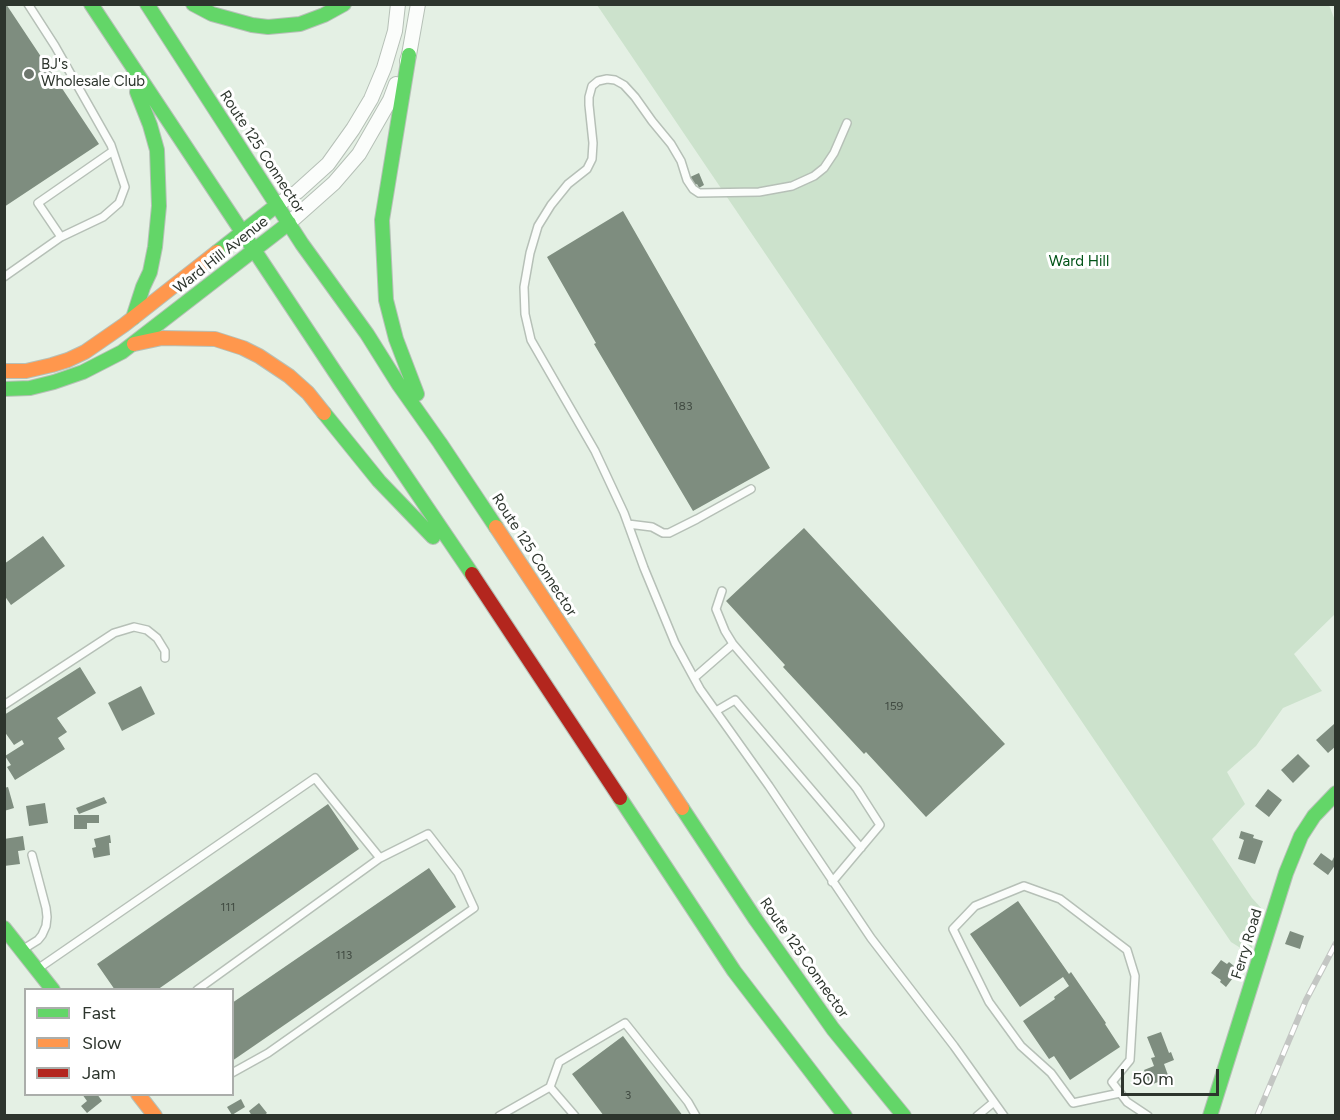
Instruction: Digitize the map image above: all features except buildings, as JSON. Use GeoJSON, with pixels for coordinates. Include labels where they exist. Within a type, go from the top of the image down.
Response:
{"type":"FeatureCollection","features":[{"type":"Feature","properties":{"kind":"main road"},"geometry":{"type":"LineString","coordinates":[[91,4],[734,971],[845,1116]]}},
{"type":"Feature","properties":{"kind":"main road","name":"Route 125 Connector"},"geometry":{"type":"LineString","coordinates":[[147,4],[277,205],[433,432],[756,920],[833,1029],[904,1116]]}},
{"type":"Feature","properties":{"kind":"main road"},"geometry":{"type":"LineString","coordinates":[[193,4],[212,14],[268,27],[300,24],[344,4]]}},
{"type":"Feature","properties":{"kind":"main road"},"geometry":{"type":"LineString","coordinates":[[409,55],[382,220],[384,277],[386,300],[396,339],[433,432]]}},
{"type":"Feature","properties":{"kind":"main road"},"geometry":{"type":"LineString","coordinates":[[127,58],[156,143],[159,206],[150,272],[133,318]]}},
{"type":"Feature","properties":{"kind":"main road","name":"Ward Hill Avenue"},"geometry":{"type":"LineString","coordinates":[[4,371],[26,371],[68,360],[85,352],[133,318],[277,205]]}},
{"type":"Feature","properties":{"kind":"main road","name":"Ward Hill Avenue"},"geometry":{"type":"LineString","coordinates":[[4,389],[30,388],[83,372],[134,344],[289,223]]}},
{"type":"Feature","properties":{"kind":"main road"},"geometry":{"type":"LineString","coordinates":[[134,344],[162,338],[215,339],[243,348],[289,375],[308,393],[379,481],[475,579]]}},
{"type":"Feature","properties":{"kind":"main road","name":"Ferry Road"},"geometry":{"type":"LineString","coordinates":[[1210,1116],[1286,873],[1301,836],[1314,816],[1335,793]]}},
{"type":"Feature","properties":{"kind":"main road"},"geometry":{"type":"LineString","coordinates":[[4,928],[51,988]]}},
{"type":"Feature","properties":{"kind":"main road"},"geometry":{"type":"LineString","coordinates":[[139,1096],[155,1116]]}},
{"type":"Feature","properties":{"kind":"street","name":"Ward Hill Avenue"},"geometry":{"type":"LineString","coordinates":[[277,205],[297,192],[328,164],[353,129],[371,99],[384,68],[394,31],[398,4]]}},
{"type":"Feature","properties":{"kind":"street","name":"Ward Hill Avenue"},"geometry":{"type":"LineString","coordinates":[[289,223],[334,183],[359,154],[390,100],[409,55],[417,4]]}},
{"type":"Feature","properties":{"kind":"lane"},"geometry":{"type":"LineString","coordinates":[[4,277],[62,237],[103,218],[119,203],[125,187],[111,145],[55,46],[28,4]]}},
{"type":"Feature","properties":{"kind":"lane"},"geometry":{"type":"LineString","coordinates":[[846,123],[834,153],[824,168],[814,176],[792,186],[759,192],[699,193],[687,180],[681,160],[671,144],[635,97],[615,80],[598,81],[592,86],[589,105],[593,143],[592,159],[587,169],[568,184],[551,205],[538,226],[524,287],[525,314],[531,340],[595,451],[628,524],[675,643],[694,678],[871,938],[954,1046],[1004,1116]]}},
{"type":"Feature","properties":{"kind":"lane"},"geometry":{"type":"LineString","coordinates":[[62,237],[38,203],[113,151]]}},
{"type":"Feature","properties":{"kind":"lane"},"geometry":{"type":"LineString","coordinates":[[628,524],[652,527],[663,533],[669,533],[751,489]]}},
{"type":"Feature","properties":{"kind":"lane"},"geometry":{"type":"LineString","coordinates":[[722,591],[716,609],[725,632],[733,644],[857,789],[880,825],[832,882]]}},
{"type":"Feature","properties":{"kind":"lane"},"geometry":{"type":"LineString","coordinates":[[4,705],[114,633],[134,627],[147,630],[158,638],[165,651],[165,658]]}},
{"type":"Feature","properties":{"kind":"lane"},"geometry":{"type":"LineString","coordinates":[[694,678],[733,644]]}},
{"type":"Feature","properties":{"kind":"lane"},"geometry":{"type":"LineString","coordinates":[[716,711],[735,700],[861,848]]}},
{"type":"Feature","properties":{"kind":"lane"},"geometry":{"type":"LineString","coordinates":[[37,969],[315,778],[380,858]]}},
{"type":"Feature","properties":{"kind":"lane"},"geometry":{"type":"LineString","coordinates":[[201,988],[380,858],[428,834],[458,873],[474,908],[268,1053],[234,1072]]}},
{"type":"Feature","properties":{"kind":"lane"},"geometry":{"type":"LineString","coordinates":[[22,950],[42,935],[47,917],[32,855]]}},
{"type":"Feature","properties":{"kind":"lane"},"geometry":{"type":"LineString","coordinates":[[1120,1093],[1073,1103],[1051,1072],[1021,1046],[989,1002],[953,929],[975,906],[1024,886],[1060,899],[1128,950],[1135,976],[1130,1060],[1112,1082],[1128,1102],[1148,1116]]}},
{"type":"Feature","properties":{"kind":"lane"},"geometry":{"type":"LineString","coordinates":[[499,1116],[550,1087],[559,1062],[624,1023],[688,1102],[696,1116]]}},
{"type":"Feature","properties":{"kind":"lane"},"geometry":{"type":"LineString","coordinates":[[550,1087],[575,1116]]}},
{"type":"Feature","properties":{"kind":"lane"},"geometry":{"type":"LineString","coordinates":[[977,1116],[994,1102]]}},
{"type":"Feature","properties":{"kind":"green space","name":"Ward Hill"},"geometry":{"type":"Polygon","coordinates":[[[597,5],[1329,5],[1336,23],[1335,614],[1294,654],[1322,691],[1283,708],[1256,746],[1227,772],[1245,804],[1212,839],[1262,909],[1250,954],[1231,942],[597,5]]]}},
{"type":"Feature","properties":{"kind":"railway"},"geometry":{"type":"LineString","coordinates":[[1257,1116],[1306,1000],[1336,943]]}},
{"type":"Feature","properties":{"kind":"traffic: fast"},"geometry":{"type":"LineString","coordinates":[[91,4],[472,574]]}},
{"type":"Feature","properties":{"kind":"traffic: fast"},"geometry":{"type":"LineString","coordinates":[[147,4],[302,244],[367,334],[496,527]]}},
{"type":"Feature","properties":{"kind":"traffic: fast"},"geometry":{"type":"LineString","coordinates":[[193,4],[212,14],[268,27],[300,24],[344,4]]}},
{"type":"Feature","properties":{"kind":"traffic: fast"},"geometry":{"type":"LineString","coordinates":[[409,55],[382,220],[386,300],[396,339],[417,394]]}},
{"type":"Feature","properties":{"kind":"traffic: fast"},"geometry":{"type":"LineString","coordinates":[[133,318],[150,272],[159,206],[157,150],[137,92]]}},
{"type":"Feature","properties":{"kind":"traffic: fast"},"geometry":{"type":"LineString","coordinates":[[217,252],[277,205]]}},
{"type":"Feature","properties":{"kind":"traffic: fast"},"geometry":{"type":"LineString","coordinates":[[4,389],[30,388],[54,382],[83,372],[122,352],[289,223]]}},
{"type":"Feature","properties":{"kind":"traffic: fast"},"geometry":{"type":"LineString","coordinates":[[324,413],[379,481],[433,537]]}},
{"type":"Feature","properties":{"kind":"traffic: fast"},"geometry":{"type":"LineString","coordinates":[[1210,1116],[1286,873],[1301,836],[1314,816],[1336,793]]}},
{"type":"Feature","properties":{"kind":"traffic: fast"},"geometry":{"type":"LineString","coordinates":[[620,798],[734,971],[845,1116]]}},
{"type":"Feature","properties":{"kind":"traffic: fast"},"geometry":{"type":"LineString","coordinates":[[682,808],[756,920],[833,1029],[904,1116]]}},
{"type":"Feature","properties":{"kind":"traffic: fast"},"geometry":{"type":"LineString","coordinates":[[4,928],[51,988]]}},
{"type":"Feature","properties":{"kind":"traffic: slow"},"geometry":{"type":"LineString","coordinates":[[4,371],[26,371],[52,365],[85,352],[124,325],[217,252]]}},
{"type":"Feature","properties":{"kind":"traffic: slow"},"geometry":{"type":"LineString","coordinates":[[134,344],[162,338],[215,339],[243,348],[289,376],[308,393],[324,413]]}},
{"type":"Feature","properties":{"kind":"traffic: slow"},"geometry":{"type":"LineString","coordinates":[[496,527],[682,808]]}},
{"type":"Feature","properties":{"kind":"traffic: slow"},"geometry":{"type":"LineString","coordinates":[[140,1096],[155,1116]]}},
{"type":"Feature","properties":{"kind":"traffic: jam"},"geometry":{"type":"LineString","coordinates":[[472,574],[620,798]]}},
{"type":"Feature","properties":{"kind":"place","name":"BJ's Wholesale Club"},"geometry":{"type":"Point","coordinates":[29,74]}}]}
